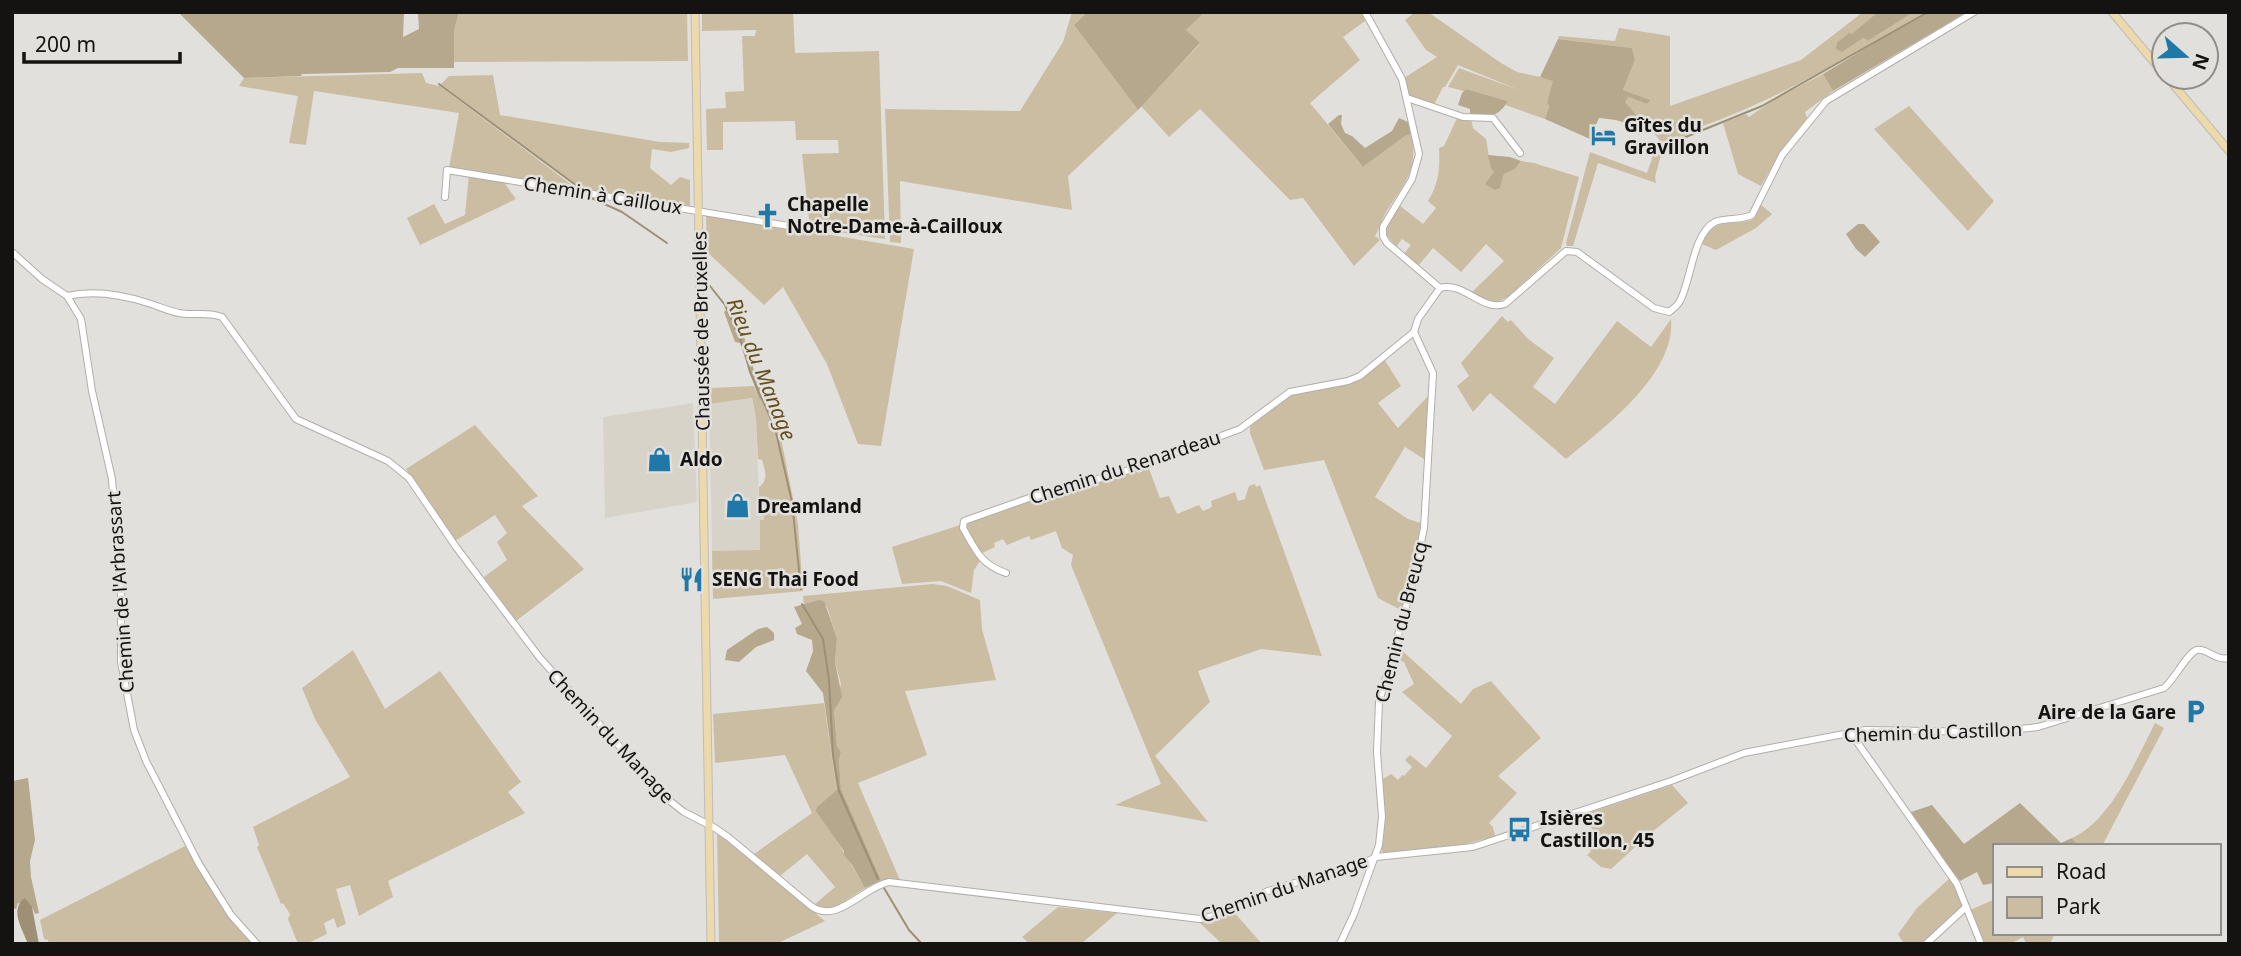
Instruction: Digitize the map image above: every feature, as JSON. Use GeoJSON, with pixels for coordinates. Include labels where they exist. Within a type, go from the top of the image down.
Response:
{"type":"FeatureCollection","features":[{"type":"Feature","properties":{"kind":"main road","name":"Chaussée de Bruxelles"},"geometry":{"type":"LineString","coordinates":[[695,12],[711,944]]}},
{"type":"Feature","properties":{"kind":"main road"},"geometry":{"type":"LineString","coordinates":[[2112,12],[2150,58]]}},
{"type":"Feature","properties":{"kind":"main road"},"geometry":{"type":"LineString","coordinates":[[2178,91],[2229,151]]}},
{"type":"Feature","properties":{"kind":"street"},"geometry":{"type":"LineString","coordinates":[[1364,12],[1402,79],[1419,154],[1417,168],[1406,191],[1386,219],[1383,236],[1398,253],[1440,288]]}},
{"type":"Feature","properties":{"kind":"street"},"geometry":{"type":"LineString","coordinates":[[1414,332],[1424,310],[1440,288],[1446,286],[1457,289],[1490,305],[1499,306],[1505,304],[1566,251],[1577,252],[1654,308],[1669,312],[1680,303],[1704,233],[1715,222],[1743,219],[1752,215],[1782,155],[1819,107],[1844,89],[1974,12]]}},
{"type":"Feature","properties":{"kind":"street"},"geometry":{"type":"LineString","coordinates":[[1407,98],[1463,117],[1493,118],[1520,153]]}},
{"type":"Feature","properties":{"kind":"street","name":"Chemin à Cailloux"},"geometry":{"type":"LineString","coordinates":[[445,197],[447,170],[801,228]]}},
{"type":"Feature","properties":{"kind":"street"},"geometry":{"type":"LineString","coordinates":[[12,252],[42,279],[67,296]]}},
{"type":"Feature","properties":{"kind":"street","name":"Chemin du Manage"},"geometry":{"type":"LineString","coordinates":[[67,296],[92,293],[116,296],[179,313],[216,314],[222,317],[296,419],[402,470],[456,547],[548,667],[666,798],[746,851],[811,906],[825,913],[835,911],[874,887],[888,882],[1200,919],[1218,915],[1268,891],[1377,857]]}},
{"type":"Feature","properties":{"kind":"street","name":"Chemin de l'Arbrassart"},"geometry":{"type":"LineString","coordinates":[[67,296],[81,319],[92,391],[112,479],[121,594],[121,662],[134,729],[146,761],[200,864],[231,915],[257,944]]}},
{"type":"Feature","properties":{"kind":"street","name":"Chemin du Renardeau"},"geometry":{"type":"LineString","coordinates":[[1006,573],[981,559],[963,528],[964,521],[1029,498],[1123,472],[1240,429],[1290,392],[1348,381],[1360,376],[1414,332]]}},
{"type":"Feature","properties":{"kind":"street","name":"Chemin du Breucq"},"geometry":{"type":"LineString","coordinates":[[1340,944],[1377,857],[1382,817],[1377,752],[1378,716],[1383,685],[1420,555],[1427,508],[1433,373],[1414,332]]}},
{"type":"Feature","properties":{"kind":"street","name":"Chemin du Castillon"},"geometry":{"type":"LineString","coordinates":[[1377,857],[1473,847],[1671,781],[1729,757],[1850,732],[1998,732],[2038,727],[2164,688],[2195,650],[2220,659],[2229,657]]}},
{"type":"Feature","properties":{"kind":"street"},"geometry":{"type":"LineString","coordinates":[[1850,732],[1952,876],[1981,944]]}},
{"type":"Feature","properties":{"kind":"street"},"geometry":{"type":"LineString","coordinates":[[1926,944],[1966,907]]}},
{"type":"Feature","properties":{"kind":"shaded area"},"geometry":{"type":"Polygon","coordinates":[[[178,12],[404,12],[403,37],[419,29],[418,12],[459,12],[454,31],[454,68],[398,68],[390,72],[244,78],[178,12]]]}},
{"type":"Feature","properties":{"kind":"shaded area"},"geometry":{"type":"Polygon","coordinates":[[[1087,12],[1205,12],[1186,30],[1200,43],[1138,110],[1074,25],[1087,12]]]}},
{"type":"Feature","properties":{"kind":"shaded area"},"geometry":{"type":"Polygon","coordinates":[[[1878,12],[1913,12],[1869,40],[1863,38],[1842,52],[1836,49],[1837,43],[1878,12]]]}},
{"type":"Feature","properties":{"kind":"shaded area"},"geometry":{"type":"Polygon","coordinates":[[[1926,12],[1967,12],[1833,91],[1823,74],[1926,12]]]}},
{"type":"Feature","properties":{"kind":"shaded area"},"geometry":{"type":"Polygon","coordinates":[[[1558,39],[1632,48],[1635,60],[1623,90],[1651,100],[1647,104],[1628,97],[1625,102],[1643,123],[1644,130],[1639,135],[1626,124],[1599,118],[1590,139],[1545,119],[1553,81],[1540,77],[1558,39]]]}},
{"type":"Feature","properties":{"kind":"shaded area"},"geometry":{"type":"Polygon","coordinates":[[[1466,89],[1508,101],[1501,110],[1492,115],[1470,116],[1470,109],[1458,105],[1466,89]]]}},
{"type":"Feature","properties":{"kind":"shaded area"},"geometry":{"type":"Polygon","coordinates":[[[1342,115],[1341,124],[1345,133],[1365,148],[1392,131],[1399,118],[1410,123],[1412,134],[1405,136],[1363,167],[1328,124],[1342,115]]]}},
{"type":"Feature","properties":{"kind":"shaded area"},"geometry":{"type":"Polygon","coordinates":[[[1488,155],[1521,161],[1515,169],[1504,174],[1500,188],[1495,190],[1485,184],[1494,172],[1488,155]]]}},
{"type":"Feature","properties":{"kind":"shaded area"},"geometry":{"type":"Polygon","coordinates":[[[1858,224],[1864,224],[1880,242],[1865,257],[1846,234],[1858,224]]]}},
{"type":"Feature","properties":{"kind":"shaded area"},"geometry":{"type":"Polygon","coordinates":[[[726,310],[739,320],[757,380],[765,397],[762,400],[759,399],[740,343],[735,342],[724,312],[726,310]]]}},
{"type":"Feature","properties":{"kind":"shaded area"},"geometry":{"type":"Polygon","coordinates":[[[751,398],[756,418],[759,502],[763,503],[760,550],[712,551],[709,404],[751,398]]]}},
{"type":"Feature","properties":{"kind":"shaded area"},"geometry":{"type":"Polygon","coordinates":[[[693,403],[697,502],[605,518],[603,417],[693,403]]]}},
{"type":"Feature","properties":{"kind":"shaded area"},"geometry":{"type":"Polygon","coordinates":[[[818,600],[824,601],[837,638],[835,662],[842,697],[834,710],[837,746],[841,752],[841,789],[881,880],[865,888],[844,851],[816,811],[817,807],[837,790],[823,693],[806,671],[813,651],[812,640],[797,634],[795,628],[802,624],[794,607],[818,600]]]}},
{"type":"Feature","properties":{"kind":"shaded area"},"geometry":{"type":"Polygon","coordinates":[[[767,627],[774,633],[774,640],[756,647],[739,662],[725,660],[727,650],[758,629],[767,627]]]}},
{"type":"Feature","properties":{"kind":"shaded area"},"geometry":{"type":"Polygon","coordinates":[[[28,778],[35,840],[30,861],[31,877],[39,913],[35,914],[32,907],[18,903],[16,909],[12,908],[12,781],[28,778]]]}},
{"type":"Feature","properties":{"kind":"shaded area"},"geometry":{"type":"Polygon","coordinates":[[[2020,803],[2061,843],[2072,838],[2076,844],[1993,844],[1993,883],[1983,885],[1977,872],[1960,881],[1908,813],[1932,805],[1964,844],[2020,803]]]}},
{"type":"Feature","properties":{"kind":"shaded area"},"geometry":{"type":"Polygon","coordinates":[[[25,898],[32,907],[39,944],[28,944],[18,919],[20,902],[25,898]]]}},
{"type":"Feature","properties":{"kind":"green space"},"geometry":{"type":"Polygon","coordinates":[[[459,12],[687,12],[688,61],[454,62],[454,31],[459,12]]]}},
{"type":"Feature","properties":{"kind":"green space"},"geometry":{"type":"Polygon","coordinates":[[[702,12],[793,12],[795,53],[879,51],[885,239],[810,228],[802,154],[839,153],[838,140],[796,140],[795,121],[723,122],[723,150],[707,150],[706,109],[726,108],[725,92],[744,91],[742,36],[755,36],[756,30],[702,31],[702,12]]]}},
{"type":"Feature","properties":{"kind":"green space"},"geometry":{"type":"Polygon","coordinates":[[[1072,12],[1087,12],[1074,25],[1138,110],[1068,176],[1072,210],[900,181],[901,243],[890,242],[885,109],[1020,111],[1063,42],[1072,12]]]}},
{"type":"Feature","properties":{"kind":"green space"},"geometry":{"type":"Polygon","coordinates":[[[1205,12],[1361,12],[1365,21],[1343,37],[1360,60],[1310,103],[1363,167],[1405,136],[1412,134],[1413,156],[1410,173],[1375,236],[1380,240],[1354,266],[1303,198],[1290,200],[1200,109],[1169,137],[1141,106],[1200,44],[1186,30],[1205,12]]]}},
{"type":"Feature","properties":{"kind":"green space"},"geometry":{"type":"Polygon","coordinates":[[[1415,12],[1428,12],[1517,72],[1554,80],[1545,119],[1505,105],[1508,101],[1466,89],[1464,91],[1448,87],[1459,68],[1519,90],[1458,65],[1434,105],[1410,97],[1404,78],[1437,57],[1426,50],[1405,20],[1415,12]]]}},
{"type":"Feature","properties":{"kind":"green space"},"geometry":{"type":"Polygon","coordinates":[[[1863,12],[1926,12],[1780,93],[1688,131],[1687,135],[1664,144],[1655,177],[1656,183],[1598,163],[1573,246],[1567,246],[1590,152],[1647,173],[1659,139],[1624,102],[1628,97],[1647,104],[1651,100],[1623,90],[1635,60],[1632,48],[1558,39],[1559,36],[1615,41],[1619,28],[1670,36],[1670,106],[1801,60],[1863,12]]]}},
{"type":"Feature","properties":{"kind":"green space"},"geometry":{"type":"Polygon","coordinates":[[[422,73],[426,83],[440,86],[577,189],[449,168],[459,113],[314,91],[306,145],[289,143],[298,96],[239,86],[244,78],[422,73]]]}},
{"type":"Feature","properties":{"kind":"green space"},"geometry":{"type":"Polygon","coordinates":[[[1823,74],[1833,91],[1805,112],[1807,118],[1780,152],[1761,186],[1738,174],[1723,123],[1746,114],[1749,117],[1775,99],[1823,74]]]}},
{"type":"Feature","properties":{"kind":"green space"},"geometry":{"type":"Polygon","coordinates":[[[493,75],[500,115],[660,142],[689,143],[689,148],[671,152],[652,149],[650,168],[671,185],[680,177],[690,180],[690,206],[582,189],[441,84],[449,76],[493,75]]]}},
{"type":"Feature","properties":{"kind":"green space"},"geometry":{"type":"Polygon","coordinates":[[[1909,106],[1994,201],[1968,231],[1874,129],[1909,106]]]}},
{"type":"Feature","properties":{"kind":"green space"},"geometry":{"type":"Polygon","coordinates":[[[1458,116],[1471,119],[1473,128],[1486,139],[1491,169],[1494,172],[1492,178],[1500,187],[1504,174],[1515,169],[1521,161],[1579,177],[1561,248],[1509,296],[1496,303],[1471,293],[1504,261],[1486,244],[1461,272],[1433,248],[1418,266],[1403,255],[1411,245],[1402,239],[1396,247],[1386,234],[1389,220],[1399,205],[1423,224],[1436,208],[1428,201],[1438,176],[1439,148],[1444,146],[1458,116]]]}},
{"type":"Feature","properties":{"kind":"green space"},"geometry":{"type":"Polygon","coordinates":[[[469,175],[503,181],[516,199],[420,245],[407,218],[434,204],[445,224],[465,215],[469,175]]]}},
{"type":"Feature","properties":{"kind":"green space"},"geometry":{"type":"Polygon","coordinates":[[[1761,205],[1772,214],[1756,228],[1716,250],[1702,244],[1706,235],[1716,226],[1752,220],[1761,205]]]}},
{"type":"Feature","properties":{"kind":"green space"},"geometry":{"type":"Polygon","coordinates":[[[707,214],[914,249],[881,446],[858,444],[827,364],[783,287],[764,305],[707,252],[707,214]]]}},
{"type":"Feature","properties":{"kind":"green space"},"geometry":{"type":"Polygon","coordinates":[[[1502,316],[1508,322],[1511,320],[1528,339],[1554,358],[1533,387],[1555,404],[1617,321],[1651,347],[1671,319],[1669,340],[1662,360],[1650,379],[1617,416],[1566,459],[1490,393],[1473,412],[1457,386],[1469,376],[1461,363],[1502,316]]]}},
{"type":"Feature","properties":{"kind":"green space"},"geometry":{"type":"Polygon","coordinates":[[[1384,359],[1401,386],[1378,403],[1398,428],[1430,394],[1427,461],[1405,447],[1375,497],[1408,519],[1421,523],[1410,583],[1401,610],[1378,598],[1324,460],[1264,470],[1250,433],[1250,427],[1279,401],[1292,394],[1353,382],[1384,359]]]}},
{"type":"Feature","properties":{"kind":"green space"},"geometry":{"type":"Polygon","coordinates":[[[754,386],[759,399],[765,397],[779,428],[798,524],[803,591],[713,599],[712,551],[760,550],[760,520],[764,520],[763,503],[759,503],[759,487],[765,475],[762,460],[758,459],[752,398],[709,404],[709,391],[711,388],[754,386]]]}},
{"type":"Feature","properties":{"kind":"green space"},"geometry":{"type":"Polygon","coordinates":[[[475,425],[538,496],[522,506],[584,569],[516,621],[484,577],[507,560],[497,542],[507,533],[495,515],[455,541],[406,469],[475,425]]]}},
{"type":"Feature","properties":{"kind":"green space"},"geometry":{"type":"Polygon","coordinates":[[[1148,466],[1160,498],[1169,496],[1177,514],[1199,505],[1203,511],[1212,507],[1211,501],[1235,492],[1238,501],[1245,499],[1249,486],[1260,485],[1322,656],[1261,649],[1198,671],[1210,702],[1155,756],[1208,822],[1115,805],[1161,784],[1071,565],[1073,555],[1062,548],[1056,531],[1031,540],[1029,536],[1007,545],[1003,539],[994,543],[995,547],[980,554],[965,524],[1043,496],[1148,466]]]}},
{"type":"Feature","properties":{"kind":"green space"},"geometry":{"type":"Polygon","coordinates":[[[960,525],[980,561],[974,570],[971,593],[941,581],[902,584],[892,547],[960,525]]]}},
{"type":"Feature","properties":{"kind":"green space"},"geometry":{"type":"Polygon","coordinates":[[[933,584],[947,586],[980,600],[982,629],[996,680],[905,691],[927,755],[858,783],[900,880],[881,880],[841,789],[841,752],[837,746],[834,710],[841,684],[835,662],[837,638],[827,607],[818,600],[804,604],[803,596],[933,584]]]}},
{"type":"Feature","properties":{"kind":"green space"},"geometry":{"type":"Polygon","coordinates":[[[1398,647],[1461,704],[1473,689],[1491,681],[1541,738],[1498,776],[1517,793],[1489,823],[1495,836],[1455,847],[1383,853],[1383,779],[1391,774],[1398,780],[1404,776],[1412,767],[1405,760],[1410,755],[1426,768],[1452,736],[1402,692],[1414,684],[1404,662],[1394,659],[1398,647]]]}},
{"type":"Feature","properties":{"kind":"green space"},"geometry":{"type":"Polygon","coordinates":[[[353,650],[385,709],[440,671],[521,782],[508,792],[525,813],[388,881],[393,897],[359,916],[350,885],[336,889],[346,924],[337,928],[334,918],[324,923],[327,934],[306,944],[298,944],[288,919],[290,914],[283,903],[281,904],[257,847],[259,845],[253,827],[350,777],[315,719],[302,688],[353,650]]]}},
{"type":"Feature","properties":{"kind":"green space"},"geometry":{"type":"Polygon","coordinates":[[[824,703],[837,791],[817,807],[865,888],[834,908],[823,910],[814,905],[835,887],[807,854],[780,876],[754,854],[812,813],[785,755],[715,763],[713,714],[824,703]]]}},
{"type":"Feature","properties":{"kind":"green space"},"geometry":{"type":"Polygon","coordinates":[[[2155,723],[2164,728],[2103,844],[2076,844],[2072,838],[2099,818],[2131,771],[2155,723]]]}},
{"type":"Feature","properties":{"kind":"green space"},"geometry":{"type":"Polygon","coordinates":[[[1672,785],[1688,803],[1611,869],[1601,867],[1587,855],[1591,851],[1586,846],[1591,838],[1598,834],[1579,816],[1672,785]]]}},
{"type":"Feature","properties":{"kind":"green space"},"geometry":{"type":"Polygon","coordinates":[[[717,834],[825,921],[776,944],[719,944],[717,834]]]}},
{"type":"Feature","properties":{"kind":"green space"},"geometry":{"type":"Polygon","coordinates":[[[185,846],[221,905],[254,944],[49,944],[48,940],[44,939],[40,920],[185,846]]]}},
{"type":"Feature","properties":{"kind":"green space"},"geometry":{"type":"Polygon","coordinates":[[[1950,878],[1956,887],[1962,907],[1924,944],[1904,944],[1898,934],[1917,908],[1950,878]]]}},
{"type":"Feature","properties":{"kind":"green space"},"geometry":{"type":"Polygon","coordinates":[[[1993,900],[1993,935],[2054,935],[2050,944],[2026,944],[2023,937],[2010,944],[1984,944],[1970,910],[1993,900]]]}},
{"type":"Feature","properties":{"kind":"green space"},"geometry":{"type":"Polygon","coordinates":[[[1058,907],[1117,913],[1081,944],[1030,944],[1022,937],[1058,907]]]}},
{"type":"Feature","properties":{"kind":"green space"},"geometry":{"type":"Polygon","coordinates":[[[1233,911],[1262,944],[1222,944],[1199,922],[1233,911]]]}},
{"type":"Feature","properties":{"kind":"waterway"},"geometry":{"type":"LineString","coordinates":[[1666,145],[1762,106],[1928,12]]}},
{"type":"Feature","properties":{"kind":"waterway","name":"Rieu du Manage"},"geometry":{"type":"LineString","coordinates":[[439,84],[577,186]]}},
{"type":"Feature","properties":{"kind":"waterway","name":"Rieu du Manage"},"geometry":{"type":"LineString","coordinates":[[587,196],[622,212],[667,243]]}},
{"type":"Feature","properties":{"kind":"waterway","name":"Rieu du Manage"},"geometry":{"type":"LineString","coordinates":[[710,286],[725,305],[775,428],[792,502],[801,589]]}},
{"type":"Feature","properties":{"kind":"waterway","name":"Rieu du Manage"},"geometry":{"type":"LineString","coordinates":[[802,604],[823,639],[829,680],[833,755],[839,791],[878,879]]}},
{"type":"Feature","properties":{"kind":"waterway","name":"Rieu du Manage"},"geometry":{"type":"LineString","coordinates":[[884,888],[909,930],[922,944]]}},
{"type":"Feature","properties":{"kind":"place","name":"Gîtes du Gravillon"},"geometry":{"type":"Point","coordinates":[1604,136]}},
{"type":"Feature","properties":{"kind":"place","name":"Chapelle Notre-Dame-à-Cailloux"},"geometry":{"type":"Point","coordinates":[767,215]}},
{"type":"Feature","properties":{"kind":"place","name":"Aldo"},"geometry":{"type":"Point","coordinates":[660,459]}},
{"type":"Feature","properties":{"kind":"place","name":"Dreamland"},"geometry":{"type":"Point","coordinates":[737,506]}},
{"type":"Feature","properties":{"kind":"place","name":"SENG Thai Food"},"geometry":{"type":"Point","coordinates":[692,579]}},
{"type":"Feature","properties":{"kind":"place","name":"Aire de la Gare"},"geometry":{"type":"Point","coordinates":[2196,712]}},
{"type":"Feature","properties":{"kind":"place","name":"Isières Castillon, 45"},"geometry":{"type":"Point","coordinates":[1520,829]}}]}
